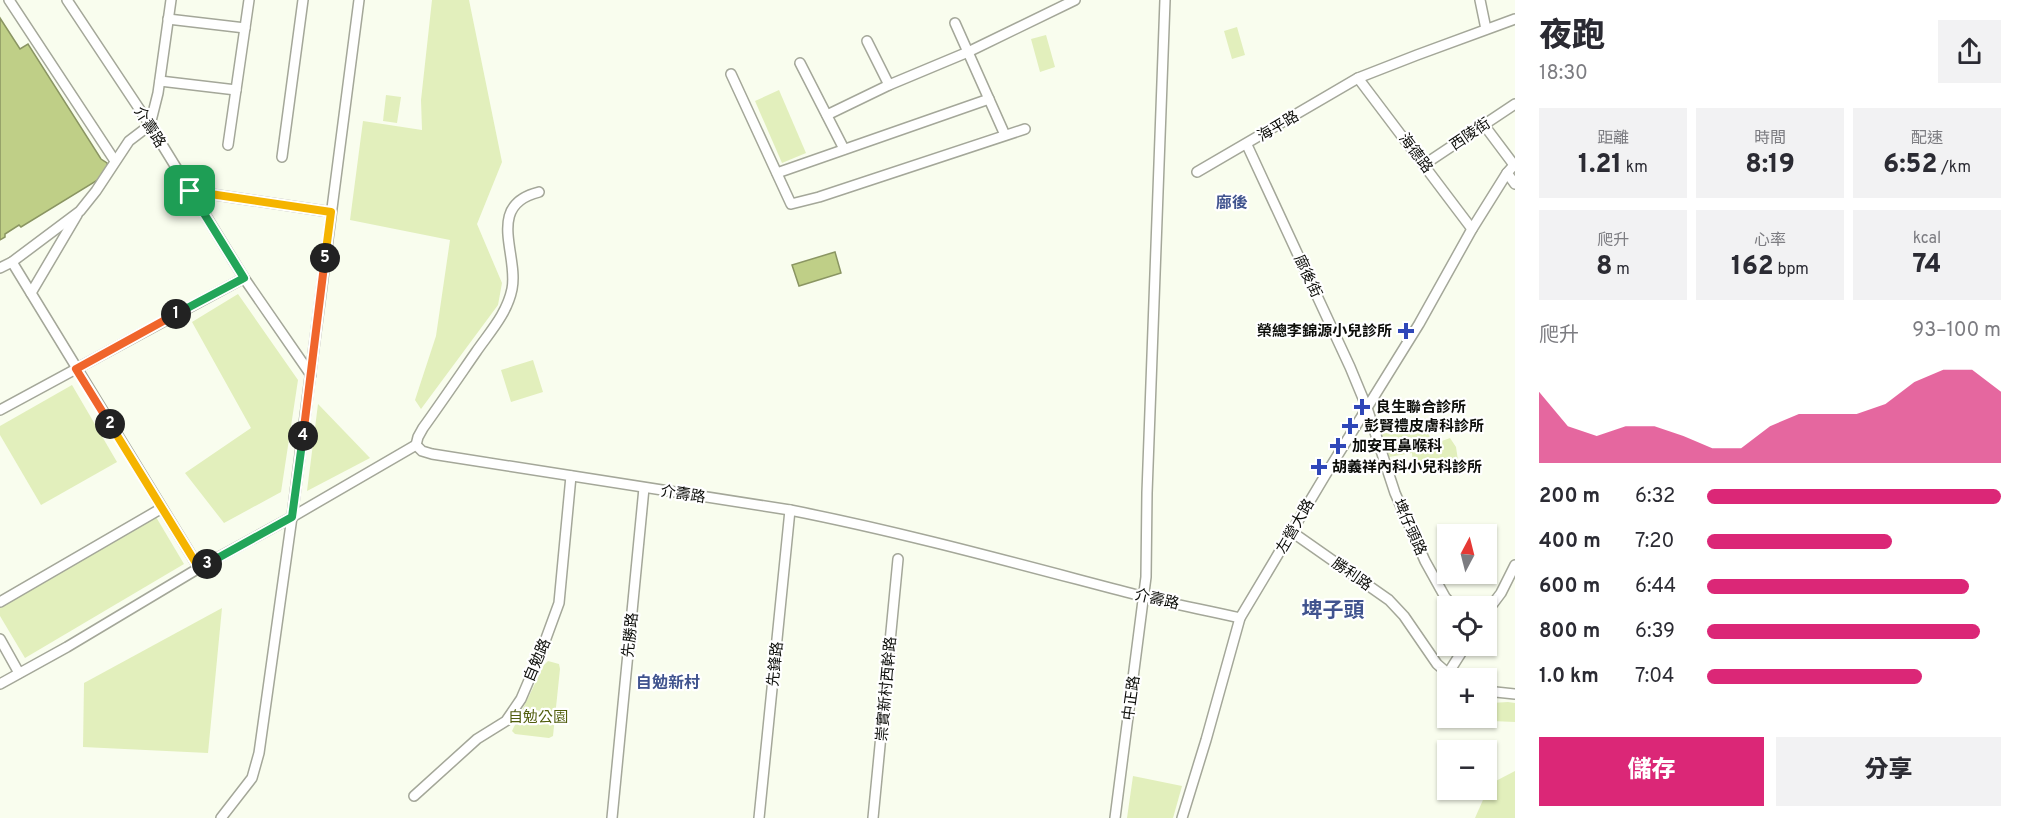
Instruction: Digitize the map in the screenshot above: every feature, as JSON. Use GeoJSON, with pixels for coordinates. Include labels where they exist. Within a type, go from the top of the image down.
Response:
{"type":"FeatureCollection","features":[{"type":"Feature","properties":{"kind":"street"},"geometry":{"type":"LineString","coordinates":[[9,0],[116,161]]}},
{"type":"Feature","properties":{"kind":"street","name":"介壽路"},"geometry":{"type":"LineString","coordinates":[[67,0],[150,125],[244,278],[311,375]]}},
{"type":"Feature","properties":{"kind":"street"},"geometry":{"type":"LineString","coordinates":[[31,293],[80,211],[129,141],[150,125],[160,81],[171,0]]}},
{"type":"Feature","properties":{"kind":"street"},"geometry":{"type":"LineString","coordinates":[[228,145],[249,0]]}},
{"type":"Feature","properties":{"kind":"street"},"geometry":{"type":"LineString","coordinates":[[282,157],[303,0]]}},
{"type":"Feature","properties":{"kind":"street"},"geometry":{"type":"LineString","coordinates":[[221,818],[252,778],[259,753],[359,0]]}},
{"type":"Feature","properties":{"kind":"street"},"geometry":{"type":"LineString","coordinates":[[827,115],[889,85],[968,52],[1075,0]]}},
{"type":"Feature","properties":{"kind":"street","name":"中正路"},"geometry":{"type":"LineString","coordinates":[[1115,818],[1146,577],[1165,0]]}},
{"type":"Feature","properties":{"kind":"street"},"geometry":{"type":"LineString","coordinates":[[1480,0],[1485,26]]}},
{"type":"Feature","properties":{"kind":"street","name":"海平路"},"geometry":{"type":"LineString","coordinates":[[1197,172],[1358,78],[1362,72],[1515,13]]}},
{"type":"Feature","properties":{"kind":"street"},"geometry":{"type":"LineString","coordinates":[[168,18],[245,28]]}},
{"type":"Feature","properties":{"kind":"street","name":"海平路"},"geometry":{"type":"LineString","coordinates":[[1485,26],[1515,19]]}},
{"type":"Feature","properties":{"kind":"street"},"geometry":{"type":"LineString","coordinates":[[955,22],[1005,135]]}},
{"type":"Feature","properties":{"kind":"street"},"geometry":{"type":"LineString","coordinates":[[867,41],[889,85]]}},
{"type":"Feature","properties":{"kind":"street"},"geometry":{"type":"LineString","coordinates":[[800,63],[844,150]]}},
{"type":"Feature","properties":{"kind":"street"},"geometry":{"type":"LineString","coordinates":[[731,74],[791,204],[819,197],[1025,129]]}},
{"type":"Feature","properties":{"kind":"street","name":"海德路"},"geometry":{"type":"LineString","coordinates":[[1358,78],[1472,229]]}},
{"type":"Feature","properties":{"kind":"street"},"geometry":{"type":"LineString","coordinates":[[160,81],[236,90]]}},
{"type":"Feature","properties":{"kind":"street"},"geometry":{"type":"LineString","coordinates":[[777,173],[989,99]]}},
{"type":"Feature","properties":{"kind":"street","name":"西陵街"},"geometry":{"type":"LineString","coordinates":[[1425,164],[1515,104]]}},
{"type":"Feature","properties":{"kind":"street"},"geometry":{"type":"LineString","coordinates":[[1484,125],[1512,167],[1515,184]]}},
{"type":"Feature","properties":{"kind":"street","name":"廍後街"},"geometry":{"type":"LineString","coordinates":[[1246,145],[1350,367],[1366,408]]}},
{"type":"Feature","properties":{"kind":"street","name":"左營大路"},"geometry":{"type":"LineString","coordinates":[[1182,818],[1240,618],[1419,324],[1472,229],[1512,167]]}},
{"type":"Feature","properties":{"kind":"street"},"geometry":{"type":"LineString","coordinates":[[190,191],[331,212]]}},
{"type":"Feature","properties":{"kind":"street"},"geometry":{"type":"LineString","coordinates":[[0,684],[416,445],[423,428],[504,312],[513,287],[508,222],[513,208],[521,199],[539,192]]}},
{"type":"Feature","properties":{"kind":"street"},"geometry":{"type":"LineString","coordinates":[[0,268],[12,262],[80,211]]}},
{"type":"Feature","properties":{"kind":"street"},"geometry":{"type":"LineString","coordinates":[[12,262],[199,568]]}},
{"type":"Feature","properties":{"kind":"street"},"geometry":{"type":"LineString","coordinates":[[0,410],[244,278]]}},
{"type":"Feature","properties":{"kind":"street","name":"埤仔頭路"},"geometry":{"type":"LineString","coordinates":[[1366,408],[1399,502],[1425,561],[1445,596]]}},
{"type":"Feature","properties":{"kind":"street","name":"介壽路"},"geometry":{"type":"LineString","coordinates":[[416,445],[422,451],[432,454],[790,510],[1028,565],[1144,597],[1240,618]]}},
{"type":"Feature","properties":{"kind":"street","name":"自勉路"},"geometry":{"type":"LineString","coordinates":[[414,796],[477,739],[507,721],[521,699],[559,603],[571,476]]}},
{"type":"Feature","properties":{"kind":"street","name":"先勝路"},"geometry":{"type":"LineString","coordinates":[[612,818],[644,488]]}},
{"type":"Feature","properties":{"kind":"street"},"geometry":{"type":"LineString","coordinates":[[0,602],[162,508]]}},
{"type":"Feature","properties":{"kind":"street","name":"先鋒路"},"geometry":{"type":"LineString","coordinates":[[759,818],[790,510]]}},
{"type":"Feature","properties":{"kind":"street","name":"勝利路"},"geometry":{"type":"LineString","coordinates":[[1292,532],[1389,600],[1404,616],[1441,668]]}},
{"type":"Feature","properties":{"kind":"street","name":"崇實新村西幹路"},"geometry":{"type":"LineString","coordinates":[[873,818],[898,559]]}},
{"type":"Feature","properties":{"kind":"street"},"geometry":{"type":"LineString","coordinates":[[1497,598],[1515,565]]}},
{"type":"Feature","properties":{"kind":"street"},"geometry":{"type":"LineString","coordinates":[[0,639],[19,673]]}},
{"type":"Feature","properties":{"kind":"street"},"geometry":{"type":"LineString","coordinates":[[1497,692],[1515,694]]}},
{"type":"Feature","properties":{"kind":"green space"},"geometry":{"type":"Polygon","coordinates":[[[432,0],[469,0],[502,162],[477,224],[502,283],[498,305],[421,409],[415,400],[436,336],[450,240],[350,220],[363,121],[422,130],[421,100],[432,0]]]}},
{"type":"Feature","properties":{"kind":"green space"},"geometry":{"type":"Polygon","coordinates":[[[1237,27],[1245,55],[1232,59],[1224,31],[1237,27]]]}},
{"type":"Feature","properties":{"kind":"green space"},"geometry":{"type":"Polygon","coordinates":[[[1046,35],[1055,67],[1040,72],[1031,39],[1046,35]]]}},
{"type":"Feature","properties":{"kind":"green space"},"geometry":{"type":"Polygon","coordinates":[[[779,90],[806,153],[782,163],[755,101],[779,90]]]}},
{"type":"Feature","properties":{"kind":"green space"},"geometry":{"type":"Polygon","coordinates":[[[386,95],[401,97],[397,123],[383,121],[386,95]]]}},
{"type":"Feature","properties":{"kind":"green space"},"geometry":{"type":"Polygon","coordinates":[[[238,294],[298,380],[281,492],[224,523],[185,473],[251,428],[192,322],[238,294]]]}},
{"type":"Feature","properties":{"kind":"green space"},"geometry":{"type":"Polygon","coordinates":[[[533,360],[543,392],[511,402],[501,370],[533,360]]]}},
{"type":"Feature","properties":{"kind":"green space"},"geometry":{"type":"Polygon","coordinates":[[[72,385],[117,462],[41,505],[0,435],[0,426],[72,385]]]}},
{"type":"Feature","properties":{"kind":"green space"},"geometry":{"type":"Polygon","coordinates":[[[318,404],[370,458],[307,491],[318,404]]]}},
{"type":"Feature","properties":{"kind":"green space"},"geometry":{"type":"Polygon","coordinates":[[[1426,418],[1431,445],[1450,438],[1456,447],[1459,467],[1413,471],[1412,453],[1389,457],[1379,430],[1426,418]]]}},
{"type":"Feature","properties":{"kind":"green space"},"geometry":{"type":"Polygon","coordinates":[[[156,517],[184,564],[25,658],[0,616],[0,608],[156,517]]]}},
{"type":"Feature","properties":{"kind":"green space"},"geometry":{"type":"Polygon","coordinates":[[[222,608],[208,753],[83,747],[84,683],[222,608]]]}},
{"type":"Feature","properties":{"kind":"green space","name":"自勉公園"},"geometry":{"type":"Polygon","coordinates":[[[548,661],[559,664],[560,669],[553,736],[549,738],[515,734],[512,731],[548,661]]]}},
{"type":"Feature","properties":{"kind":"green space"},"geometry":{"type":"Polygon","coordinates":[[[1497,703],[1515,703],[1515,722],[1497,721],[1497,703]]]}},
{"type":"Feature","properties":{"kind":"green space"},"geometry":{"type":"Polygon","coordinates":[[[1515,771],[1515,818],[1475,818],[1483,800],[1497,800],[1497,780],[1515,771]]]}},
{"type":"Feature","properties":{"kind":"green space"},"geometry":{"type":"Polygon","coordinates":[[[1133,776],[1182,786],[1173,818],[1127,818],[1133,776]]]}},
{"type":"Feature","properties":{"kind":"shaded area"},"geometry":{"type":"Polygon","coordinates":[[[0,18],[20,49],[28,44],[108,167],[101,178],[21,227],[19,225],[0,240],[0,18]]]}},
{"type":"Feature","properties":{"kind":"shaded area"},"geometry":{"type":"Polygon","coordinates":[[[835,252],[841,273],[799,286],[792,265],[835,252]]]}},
{"type":"Feature","properties":{"kind":"place","name":"榮總李錦源小兒診所"},"geometry":{"type":"Point","coordinates":[1406,331]}},
{"type":"Feature","properties":{"kind":"place","name":"良生聯合診所"},"geometry":{"type":"Point","coordinates":[1362,407]}},
{"type":"Feature","properties":{"kind":"place","name":"彭賢禮皮膚科診所"},"geometry":{"type":"Point","coordinates":[1350,426]}},
{"type":"Feature","properties":{"kind":"place","name":"加安耳鼻喉科"},"geometry":{"type":"Point","coordinates":[1338,446]}},
{"type":"Feature","properties":{"kind":"place","name":"胡義祥內科小兒科診所"},"geometry":{"type":"Point","coordinates":[1319,467]}},
{"type":"Feature","properties":{"kind":"district","name":"廍後"},"geometry":{"type":"Point","coordinates":[1232,202]}},
{"type":"Feature","properties":{"kind":"district","name":"埤子頭"},"geometry":{"type":"Point","coordinates":[1333,610]}},
{"type":"Feature","properties":{"kind":"district","name":"自勉新村"},"geometry":{"type":"Point","coordinates":[668,682]}},
{"type":"Feature","properties":{"kind":"route"},"geometry":{"type":"LineString","coordinates":[[190,191],[331,212],[292,517],[199,568],[76,369],[244,278],[190,191]]}}]}
